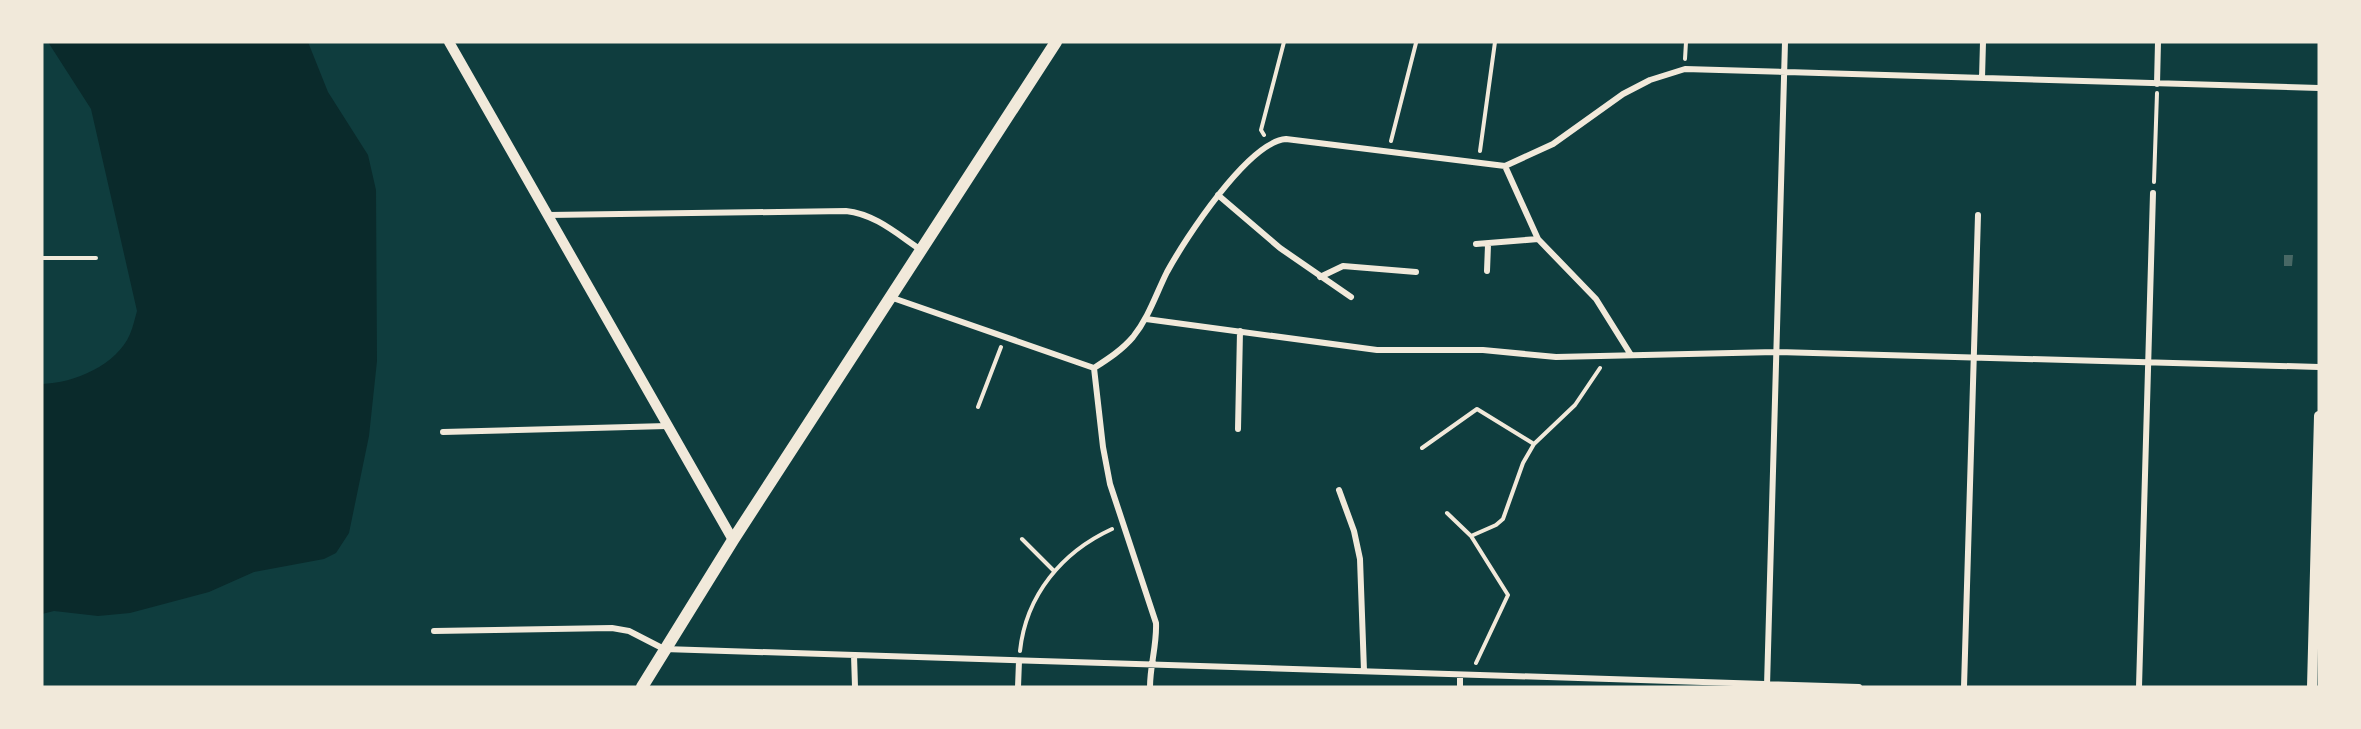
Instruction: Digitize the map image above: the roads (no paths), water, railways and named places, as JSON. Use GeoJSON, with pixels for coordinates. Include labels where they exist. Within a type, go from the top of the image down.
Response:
{"type":"FeatureCollection","features":[{"type":"Feature","properties":{"kind":"main road"},"geometry":{"type":"LineString","coordinates":[[642,687],[733,540],[1056,42]]}},
{"type":"Feature","properties":{"kind":"street"},"geometry":{"type":"LineString","coordinates":[[449,42],[733,540]]}},
{"type":"Feature","properties":{"kind":"street"},"geometry":{"type":"LineString","coordinates":[[1767,686],[1785,42]]}},
{"type":"Feature","properties":{"kind":"street"},"geometry":{"type":"LineString","coordinates":[[1982,78],[1983,42]]}},
{"type":"Feature","properties":{"kind":"street"},"geometry":{"type":"LineString","coordinates":[[2157,84],[2158,42]]}},
{"type":"Feature","properties":{"kind":"street"},"geometry":{"type":"LineString","coordinates":[[1094,368],[1116,354],[1146,319],[1178,253],[1218,195],[1269,143],[1286,139],[1505,166],[1553,144],[1623,94],[1669,72],[1698,69],[2319,88]]}},
{"type":"Feature","properties":{"kind":"street"},"geometry":{"type":"LineString","coordinates":[[1505,166],[1538,239],[1596,299],[1631,355]]}},
{"type":"Feature","properties":{"kind":"street"},"geometry":{"type":"LineString","coordinates":[[2139,687],[2153,193]]}},
{"type":"Feature","properties":{"kind":"street"},"geometry":{"type":"LineString","coordinates":[[1218,195],[1280,248],[1351,297]]}},
{"type":"Feature","properties":{"kind":"street"},"geometry":{"type":"LineString","coordinates":[[548,215],[846,211],[861,213],[876,219],[921,250]]}},
{"type":"Feature","properties":{"kind":"street"},"geometry":{"type":"LineString","coordinates":[[1964,687],[1978,215]]}},
{"type":"Feature","properties":{"kind":"street"},"geometry":{"type":"LineString","coordinates":[[1476,244],[1488,245],[1538,239]]}},
{"type":"Feature","properties":{"kind":"street"},"geometry":{"type":"LineString","coordinates":[[1487,271],[1488,245]]}},
{"type":"Feature","properties":{"kind":"street"},"geometry":{"type":"LineString","coordinates":[[1320,277],[1343,267],[1416,272]]}},
{"type":"Feature","properties":{"kind":"street"},"geometry":{"type":"LineString","coordinates":[[889,297],[1094,368]]}},
{"type":"Feature","properties":{"kind":"street"},"geometry":{"type":"LineString","coordinates":[[1146,319],[1377,350],[1483,350],[1556,357],[1776,352],[2319,367]]}},
{"type":"Feature","properties":{"kind":"street"},"geometry":{"type":"LineString","coordinates":[[1238,429],[1240,331]]}},
{"type":"Feature","properties":{"kind":"street"},"geometry":{"type":"LineString","coordinates":[[1094,368],[1103,447],[1122,525],[1156,623],[1157,642],[1150,665],[1150,687]]}},
{"type":"Feature","properties":{"kind":"street"},"geometry":{"type":"LineString","coordinates":[[2312,687],[2319,416]]}},
{"type":"Feature","properties":{"kind":"street"},"geometry":{"type":"LineString","coordinates":[[443,432],[668,426]]}},
{"type":"Feature","properties":{"kind":"street"},"geometry":{"type":"LineString","coordinates":[[1339,490],[1354,531],[1360,559],[1364,671]]}},
{"type":"Feature","properties":{"kind":"street"},"geometry":{"type":"LineString","coordinates":[[434,631],[612,628],[629,631],[664,649],[1767,686],[1859,687]]}},
{"type":"Feature","properties":{"kind":"street"},"geometry":{"type":"LineString","coordinates":[[854,655],[855,687]]}},
{"type":"Feature","properties":{"kind":"street"},"geometry":{"type":"LineString","coordinates":[[1018,687],[1019,660]]}},
{"type":"Feature","properties":{"kind":"street"},"geometry":{"type":"LineString","coordinates":[[1460,675],[1460,687]]}},
{"type":"Feature","properties":{"kind":"water"},"geometry":{"type":"Polygon","coordinates":[[[48,42],[308,42],[328,92],[368,155],[376,190],[377,361],[369,436],[349,533],[336,553],[324,559],[254,572],[209,592],[130,613],[98,616],[54,611],[42,614],[42,384],[80,376],[105,363],[124,345],[137,311],[91,109],[48,42]]]}}]}
